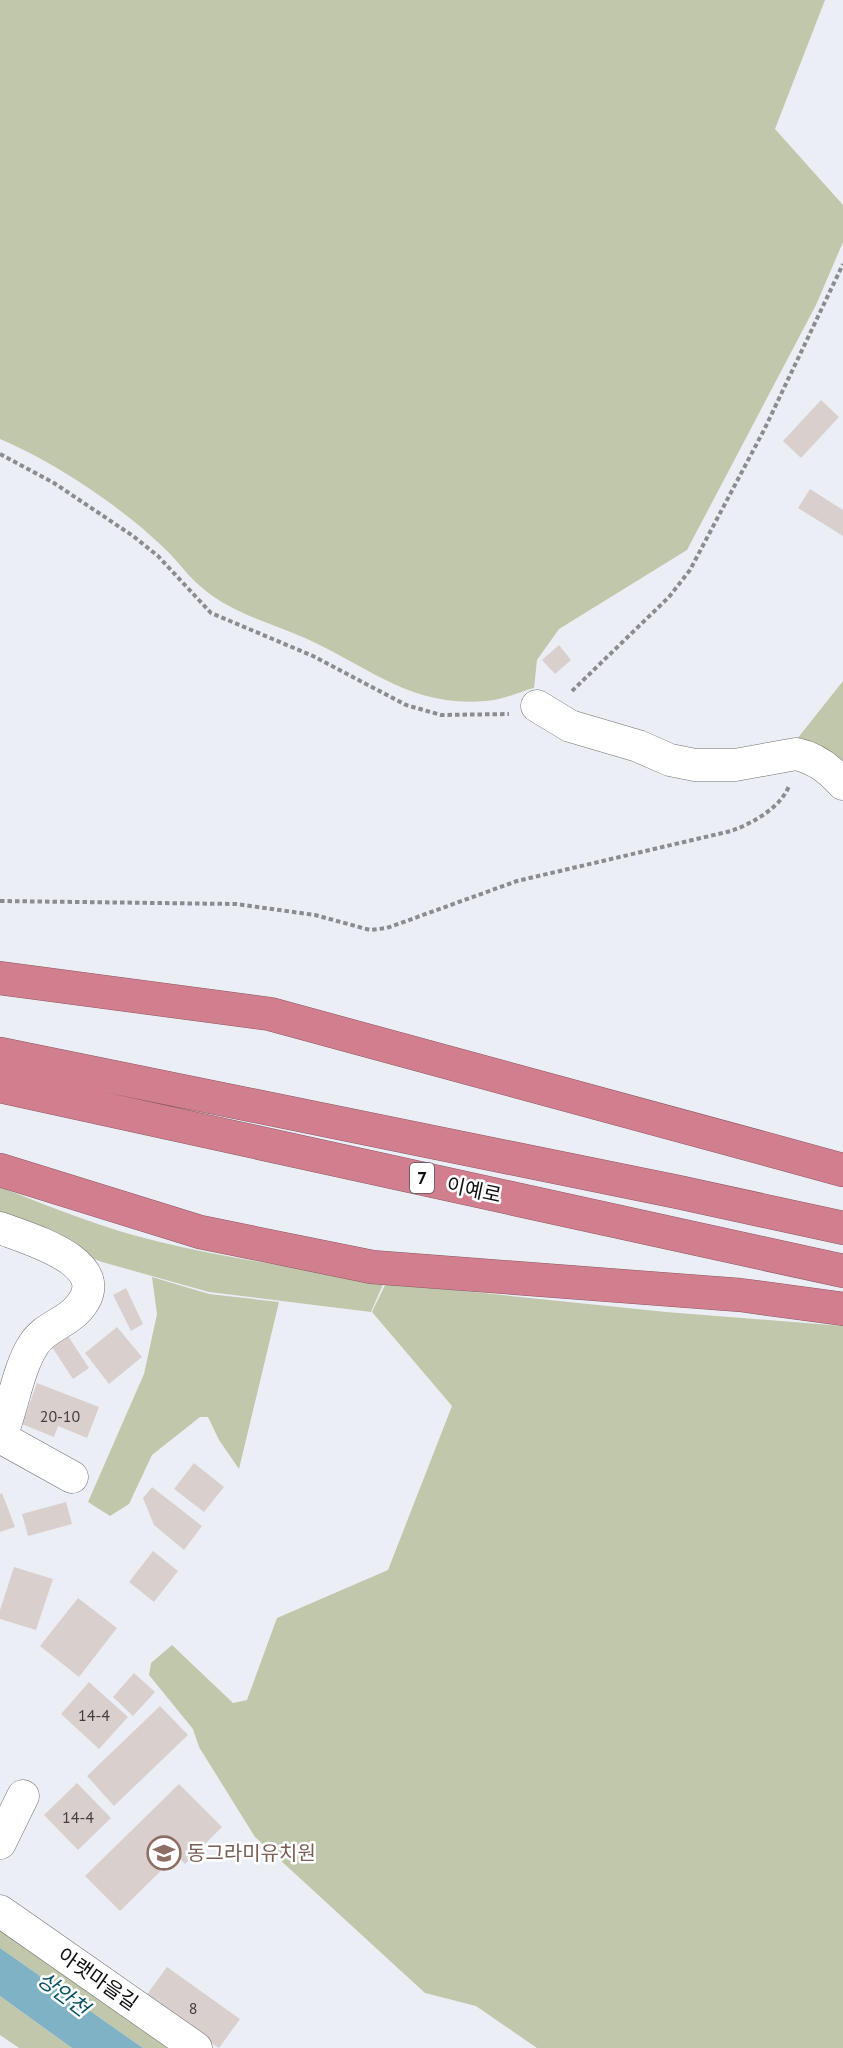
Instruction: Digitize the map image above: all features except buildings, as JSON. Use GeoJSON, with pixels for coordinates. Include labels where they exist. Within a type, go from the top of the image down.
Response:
{"type":"FeatureCollection","features":[{"type":"Feature","properties":{"kind":"highway"},"geometry":{"type":"LineString","coordinates":[[0,978],[270,1014],[843,1170]]}},
{"type":"Feature","properties":{"kind":"highway","name":"이예로"},"geometry":{"type":"LineString","coordinates":[[0,1054],[678,1192],[843,1228]]}},
{"type":"Feature","properties":{"kind":"highway","name":"이예로"},"geometry":{"type":"LineString","coordinates":[[0,1086],[843,1271]]}},
{"type":"Feature","properties":{"kind":"highway"},"geometry":{"type":"LineString","coordinates":[[0,1170],[200,1232],[372,1267],[740,1295],[843,1309]]}},
{"type":"Feature","properties":{"kind":"street"},"geometry":{"type":"LineString","coordinates":[[537,706],[570,726],[638,746],[670,760],[735,765],[796,754],[809,757],[824,766],[843,784]]}},
{"type":"Feature","properties":{"kind":"street"},"geometry":{"type":"LineString","coordinates":[[0,1228],[58,1251],[75,1261],[85,1276],[87,1286],[85,1298],[74,1313],[52,1326],[33,1345],[0,1438],[72,1477]]}},
{"type":"Feature","properties":{"kind":"street"},"geometry":{"type":"LineString","coordinates":[[0,1842],[23,1796]]}},
{"type":"Feature","properties":{"kind":"street","name":"아랫마을길"},"geometry":{"type":"LineString","coordinates":[[0,1911],[196,2048]]}},
{"type":"Feature","properties":{"kind":"path"},"geometry":{"type":"LineString","coordinates":[[0,454],[63,489],[134,536],[158,556],[211,613],[314,656],[406,705],[441,715],[474,716],[509,713],[567,695],[602,664],[669,597],[690,570],[764,430],[843,264]]}},
{"type":"Feature","properties":{"kind":"path"},"geometry":{"type":"LineString","coordinates":[[0,901],[236,904],[303,913],[370,930],[387,928],[517,881],[745,826],[785,796],[792,781],[796,754]]}},
{"type":"Feature","properties":{"kind":"green space"},"geometry":{"type":"Polygon","coordinates":[[[0,0],[825,0],[775,129],[843,205],[843,242],[816,305],[687,550],[559,629],[537,660],[534,688],[504,698],[486,701],[435,698],[391,683],[328,649],[224,603],[200,586],[149,534],[88,487],[21,448],[0,439],[0,0]]]}},
{"type":"Feature","properties":{"kind":"green space"},"geometry":{"type":"Polygon","coordinates":[[[843,681],[843,769],[793,744],[843,681]]]}},
{"type":"Feature","properties":{"kind":"green space"},"geometry":{"type":"Polygon","coordinates":[[[0,1187],[99,1224],[160,1242],[243,1259],[384,1282],[371,1312],[209,1292],[102,1262],[0,1220],[0,1187]]]}},
{"type":"Feature","properties":{"kind":"green space"},"geometry":{"type":"Polygon","coordinates":[[[152,1277],[209,1294],[279,1302],[239,1469],[219,1440],[208,1417],[200,1417],[152,1455],[129,1504],[110,1516],[88,1502],[144,1374],[157,1314],[152,1277]]]}},
{"type":"Feature","properties":{"kind":"green space"},"geometry":{"type":"Polygon","coordinates":[[[386,1283],[666,1312],[843,1326],[843,2048],[537,2048],[476,2006],[425,1993],[255,1837],[199,1747],[193,1729],[149,1675],[151,1663],[172,1645],[233,1703],[247,1700],[277,1618],[388,1570],[452,1406],[372,1312],[386,1283]]]}},
{"type":"Feature","properties":{"kind":"green space"},"geometry":{"type":"Polygon","coordinates":[[[0,1927],[173,2048],[143,2048],[0,1948],[0,1927]]]}},
{"type":"Feature","properties":{"kind":"green space"},"geometry":{"type":"Polygon","coordinates":[[[0,1996],[72,2048],[19,2048],[0,2035],[0,1996]]]}},
{"type":"Feature","properties":{"kind":"water","name":"상안천"},"geometry":{"type":"Polygon","coordinates":[[[0,1948],[143,2048],[72,2048],[0,1996],[0,1948]]]}},
{"type":"Feature","properties":{"kind":"place","name":"동그라미유치원"},"geometry":{"type":"Point","coordinates":[164,1853]}}]}
